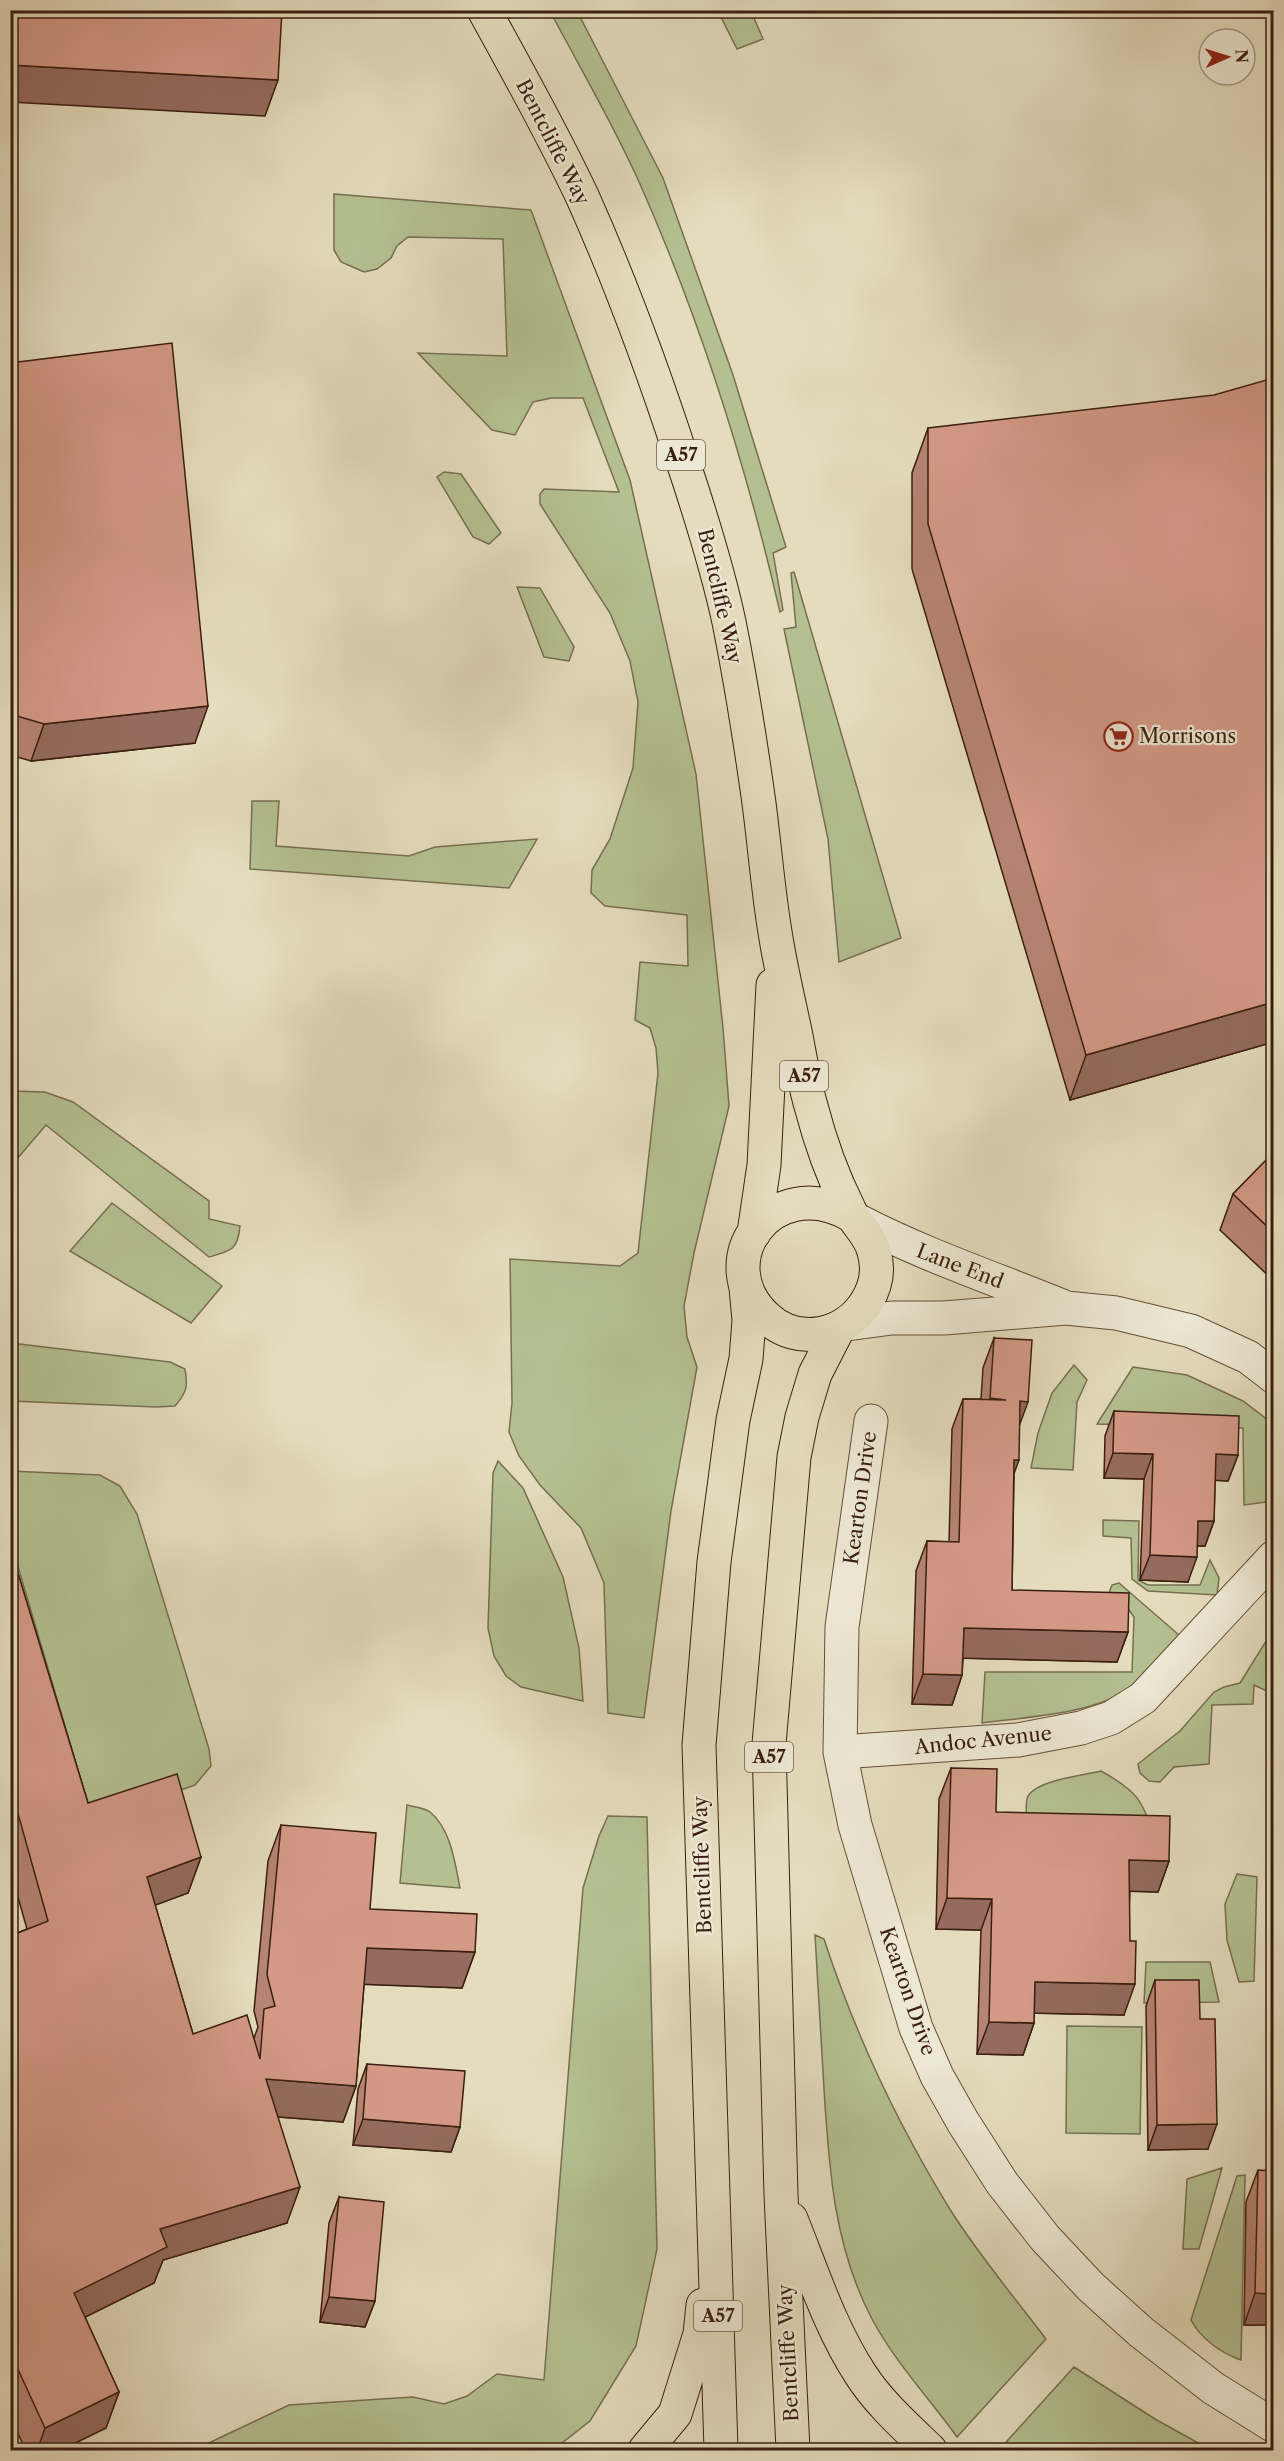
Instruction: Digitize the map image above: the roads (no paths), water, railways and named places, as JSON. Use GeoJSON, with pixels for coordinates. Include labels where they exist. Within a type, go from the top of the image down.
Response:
{"type":"FeatureCollection","features":[{"type":"Feature","properties":{"kind":"main road","name":"Bentcliffe Way"},"geometry":{"type":"LineString","coordinates":[[484,10],[583,199],[651,362],[708,539],[733,647],[757,788],[775,932],[810,1105],[829,1162],[854,1217]]}},
{"type":"Feature","properties":{"kind":"main road"},"geometry":{"type":"LineString","coordinates":[[754,1233],[764,1164],[768,1113],[775,932]]}},
{"type":"Feature","properties":{"kind":"main road","name":"A57"},"geometry":{"type":"LineString","coordinates":[[816,1202],[835,1206],[854,1217],[868,1236],[875,1254],[877,1274],[872,1293],[862,1311],[843,1326],[819,1334],[799,1334],[781,1328],[765,1317],[753,1302],[746,1284],[744,1266],[746,1249],[754,1233],[765,1219],[780,1208],[798,1203],[816,1202]]}},
{"type":"Feature","properties":{"kind":"main road","name":"Bentcliffe Way"},"geometry":{"type":"LineString","coordinates":[[721,2451],[699,1745],[714,1562],[733,1420],[746,1359],[749,1320],[746,1284]]}},
{"type":"Feature","properties":{"kind":"main road","name":"Bentcliffe Way"},"geometry":{"type":"LineString","coordinates":[[793,2451],[781,2195],[769,1744],[794,1457],[814,1374],[843,1326]]}},
{"type":"Feature","properties":{"kind":"main road"},"geometry":{"type":"LineString","coordinates":[[645,2451],[675,2414],[700,2334],[714,2181]]}},
{"type":"Feature","properties":{"kind":"main road"},"geometry":{"type":"LineString","coordinates":[[781,2195],[831,2319],[861,2376],[895,2416],[930,2451]]}},
{"type":"Feature","properties":{"kind":"street","name":"Lane End"},"geometry":{"type":"LineString","coordinates":[[854,1217],[903,1244],[1066,1308]]}},
{"type":"Feature","properties":{"kind":"street","name":"Lane End"},"geometry":{"type":"LineString","coordinates":[[843,1326],[892,1318],[944,1318],[1066,1308],[1126,1315],[1191,1331],[1248,1357],[1274,1377]]}},
{"type":"Feature","properties":{"kind":"street","name":"Kearton Drive"},"geometry":{"type":"LineString","coordinates":[[871,1421],[842,1628],[840,1752],[855,1825],[916,2028],[937,2076],[1002,2183],[1045,2238],[1091,2287],[1141,2332],[1212,2388],[1274,2426]]}},
{"type":"Feature","properties":{"kind":"street","name":"Andoc Avenue"},"geometry":{"type":"LineString","coordinates":[[840,1752],[1018,1740],[1081,1728],[1111,1718],[1143,1698],[1274,1557]]}},
{"type":"Feature","properties":{"kind":"place","name":"Morrisons"},"geometry":{"type":"Point","coordinates":[1118,736]}}]}
